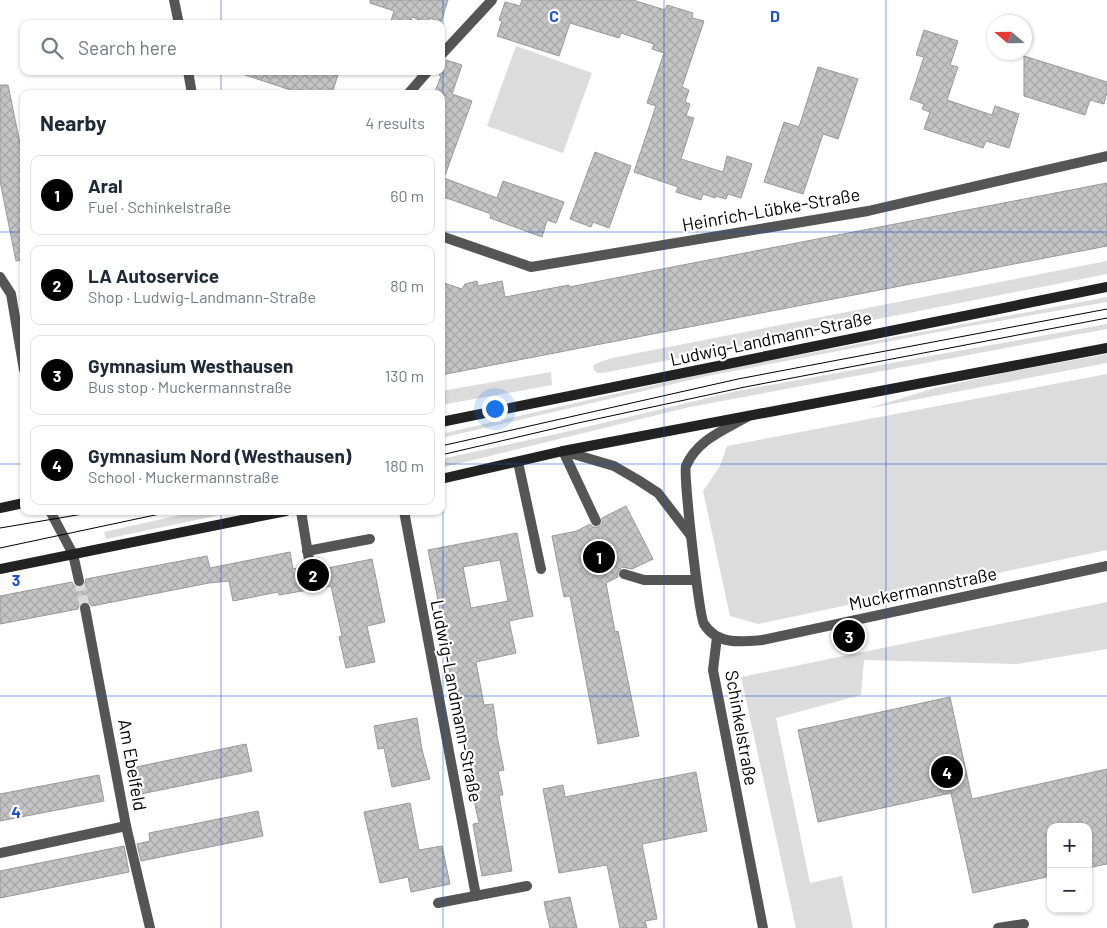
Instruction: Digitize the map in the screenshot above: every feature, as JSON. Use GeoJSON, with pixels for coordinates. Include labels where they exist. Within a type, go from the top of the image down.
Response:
{"type":"FeatureCollection","features":[{"type":"Feature","properties":{"kind":"main road","name":"Ludwig-Landmann-Straße"},"geometry":{"type":"LineString","coordinates":[[445,421],[1107,287]]}},
{"type":"Feature","properties":{"kind":"main road"},"geometry":{"type":"LineString","coordinates":[[445,478],[563,452],[1107,348]]}},
{"type":"Feature","properties":{"kind":"main road"},"geometry":{"type":"LineString","coordinates":[[0,508],[20,504]]}},
{"type":"Feature","properties":{"kind":"main road"},"geometry":{"type":"LineString","coordinates":[[0,569],[266,515]]}},
{"type":"Feature","properties":{"kind":"street"},"geometry":{"type":"LineString","coordinates":[[174,0],[178,20]]}},
{"type":"Feature","properties":{"kind":"street"},"geometry":{"type":"LineString","coordinates":[[445,52],[492,0]]}},
{"type":"Feature","properties":{"kind":"street"},"geometry":{"type":"LineString","coordinates":[[189,75],[191,90]]}},
{"type":"Feature","properties":{"kind":"street"},"geometry":{"type":"LineString","coordinates":[[411,90],[425,75]]}},
{"type":"Feature","properties":{"kind":"street","name":"Heinrich-Lübke-Straße"},"geometry":{"type":"LineString","coordinates":[[445,237],[531,267],[868,211],[1107,156]]}},
{"type":"Feature","properties":{"kind":"street"},"geometry":{"type":"LineString","coordinates":[[0,277],[11,294],[20,347]]}},
{"type":"Feature","properties":{"kind":"street"},"geometry":{"type":"LineString","coordinates":[[717,637],[704,623],[696,580],[685,468],[699,445],[748,416]]}},
{"type":"Feature","properties":{"kind":"street"},"geometry":{"type":"LineString","coordinates":[[563,452],[614,466],[658,492],[692,537]]}},
{"type":"Feature","properties":{"kind":"street"},"geometry":{"type":"LineString","coordinates":[[563,452],[596,521]]}},
{"type":"Feature","properties":{"kind":"street"},"geometry":{"type":"LineString","coordinates":[[518,462],[541,570]]}},
{"type":"Feature","properties":{"kind":"street"},"geometry":{"type":"LineString","coordinates":[[52,515],[73,554],[79,581]]}},
{"type":"Feature","properties":{"kind":"street"},"geometry":{"type":"LineString","coordinates":[[302,515],[310,566]]}},
{"type":"Feature","properties":{"kind":"street","name":"Ludwig-Landmann-Straße"},"geometry":{"type":"LineString","coordinates":[[405,515],[476,896]]}},
{"type":"Feature","properties":{"kind":"street"},"geometry":{"type":"LineString","coordinates":[[307,551],[370,539]]}},
{"type":"Feature","properties":{"kind":"street","name":"Muckermannstraße"},"geometry":{"type":"LineString","coordinates":[[717,637],[737,643],[762,640],[1107,566]]}},
{"type":"Feature","properties":{"kind":"street"},"geometry":{"type":"LineString","coordinates":[[624,574],[644,580],[696,580]]}},
{"type":"Feature","properties":{"kind":"street","name":"Am Ebelfeld"},"geometry":{"type":"LineString","coordinates":[[85,608],[126,826],[150,928]]}},
{"type":"Feature","properties":{"kind":"street","name":"Schinkelstraße"},"geometry":{"type":"LineString","coordinates":[[717,637],[713,670],[762,928]]}},
{"type":"Feature","properties":{"kind":"street"},"geometry":{"type":"LineString","coordinates":[[0,852],[126,826]]}},
{"type":"Feature","properties":{"kind":"street"},"geometry":{"type":"LineString","coordinates":[[438,903],[527,886]]}},
{"type":"Feature","properties":{"kind":"street"},"geometry":{"type":"LineString","coordinates":[[998,928],[1024,924]]}},
{"type":"Feature","properties":{"kind":"shaded area"},"geometry":{"type":"Polygon","coordinates":[[[516,46],[592,73],[563,153],[487,126],[516,46]]]}},
{"type":"Feature","properties":{"kind":"shaded area"},"geometry":{"type":"Polygon","coordinates":[[[1107,261],[1107,274],[603,373],[597,373],[593,366],[612,358],[1107,261]]]}},
{"type":"Feature","properties":{"kind":"shaded area"},"geometry":{"type":"Polygon","coordinates":[[[1107,297],[1107,302],[712,375],[445,437],[445,433],[714,371],[1107,297]]]}},
{"type":"Feature","properties":{"kind":"shaded area"},"geometry":{"type":"Polygon","coordinates":[[[1107,324],[1107,329],[690,407],[445,467],[445,458],[737,391],[1107,324]]]}},
{"type":"Feature","properties":{"kind":"shaded area"},"geometry":{"type":"Polygon","coordinates":[[[1107,354],[1107,363],[866,409],[935,388],[1008,372],[1107,354]]]}},
{"type":"Feature","properties":{"kind":"shaded area"},"geometry":{"type":"Polygon","coordinates":[[[551,372],[552,385],[445,404],[445,390],[551,372]]]}},
{"type":"Feature","properties":{"kind":"shaded area"},"geometry":{"type":"Polygon","coordinates":[[[1107,374],[1107,550],[758,624],[730,616],[703,491],[720,466],[727,446],[1107,374]]]}},
{"type":"Feature","properties":{"kind":"shaded area"},"geometry":{"type":"Polygon","coordinates":[[[180,515],[220,515],[106,539],[104,532],[180,515]]]}},
{"type":"Feature","properties":{"kind":"shaded area"},"geometry":{"type":"Polygon","coordinates":[[[1107,602],[1107,649],[1017,664],[864,660],[861,695],[776,718],[810,883],[842,876],[853,928],[796,928],[741,677],[1107,602]]]}},
{"type":"Feature","properties":{"kind":"building"},"geometry":{"type":"Polygon","coordinates":[[[370,0],[448,0],[442,20],[430,18],[429,20],[420,20],[412,17],[411,20],[391,20],[394,11],[370,3],[370,0]]]}},
{"type":"Feature","properties":{"kind":"building"},"geometry":{"type":"Polygon","coordinates":[[[522,0],[633,0],[665,10],[667,5],[693,13],[692,18],[704,21],[682,87],[689,90],[685,102],[690,104],[686,116],[694,118],[681,159],[723,172],[727,156],[752,164],[741,198],[728,194],[726,199],[716,196],[715,198],[703,194],[701,200],[676,192],[678,187],[634,172],[656,106],[647,103],[664,53],[652,49],[654,44],[621,33],[619,38],[570,23],[559,56],[497,36],[502,21],[499,20],[505,2],[520,6],[522,0]]]}},
{"type":"Feature","properties":{"kind":"building"},"geometry":{"type":"Polygon","coordinates":[[[924,30],[958,41],[950,65],[958,67],[947,100],[992,115],[995,106],[1019,114],[1009,148],[986,141],[983,148],[924,129],[930,112],[922,109],[924,104],[910,99],[924,57],[916,55],[924,30]]]}},
{"type":"Feature","properties":{"kind":"building"},"geometry":{"type":"Polygon","coordinates":[[[1032,59],[1107,82],[1104,104],[1090,100],[1085,115],[1024,96],[1024,60],[1032,59]]]}},
{"type":"Feature","properties":{"kind":"building"},"geometry":{"type":"Polygon","coordinates":[[[445,60],[462,65],[452,94],[472,101],[445,175],[445,90],[436,90],[441,76],[439,75],[445,75],[445,60]]]}},
{"type":"Feature","properties":{"kind":"building"},"geometry":{"type":"Polygon","coordinates":[[[818,67],[858,79],[838,139],[823,134],[803,194],[764,182],[784,122],[799,127],[818,67]]]}},
{"type":"Feature","properties":{"kind":"building"},"geometry":{"type":"Polygon","coordinates":[[[245,75],[338,75],[333,90],[291,90],[245,75]]]}},
{"type":"Feature","properties":{"kind":"building"},"geometry":{"type":"Polygon","coordinates":[[[0,85],[8,85],[20,144],[20,260],[16,261],[0,181],[0,85]]]}},
{"type":"Feature","properties":{"kind":"building"},"geometry":{"type":"Polygon","coordinates":[[[595,152],[631,166],[609,228],[593,222],[591,227],[570,219],[595,152]]]}},
{"type":"Feature","properties":{"kind":"building"},"geometry":{"type":"Polygon","coordinates":[[[445,178],[497,198],[503,181],[564,202],[556,223],[547,220],[542,237],[490,218],[491,214],[445,197],[445,178]]]}},
{"type":"Feature","properties":{"kind":"building"},"geometry":{"type":"Polygon","coordinates":[[[1107,183],[1107,246],[445,374],[445,283],[462,289],[465,284],[477,281],[478,286],[502,281],[505,297],[569,285],[569,287],[1107,183]]]}},
{"type":"Feature","properties":{"kind":"building"},"geometry":{"type":"Polygon","coordinates":[[[626,506],[653,559],[632,569],[622,567],[618,572],[618,577],[606,583],[615,632],[618,631],[639,736],[598,744],[570,596],[564,597],[552,536],[577,531],[590,524],[593,527],[598,527],[602,524],[602,518],[626,506]]]}},
{"type":"Feature","properties":{"kind":"building"},"geometry":{"type":"Polygon","coordinates":[[[517,533],[533,616],[509,621],[516,653],[476,662],[484,705],[493,704],[504,770],[498,771],[503,795],[499,795],[512,871],[482,876],[473,824],[479,823],[465,759],[440,625],[443,625],[428,550],[517,533]],[[500,560],[463,567],[471,608],[508,601],[500,560]]]}},
{"type":"Feature","properties":{"kind":"building"},"geometry":{"type":"Polygon","coordinates":[[[290,552],[293,569],[303,567],[305,571],[311,573],[315,571],[317,565],[318,570],[372,559],[385,622],[367,626],[375,662],[346,668],[339,637],[342,636],[331,586],[279,595],[278,592],[233,601],[229,581],[209,583],[92,606],[88,602],[83,601],[78,609],[0,624],[0,596],[72,582],[74,586],[80,588],[84,586],[86,579],[207,556],[210,568],[290,552]]]}},
{"type":"Feature","properties":{"kind":"building"},"geometry":{"type":"Polygon","coordinates":[[[950,697],[972,799],[1107,769],[1107,864],[1092,867],[1092,823],[1047,823],[1047,877],[973,893],[951,793],[818,822],[798,730],[950,697]]]}},
{"type":"Feature","properties":{"kind":"building"},"geometry":{"type":"Polygon","coordinates":[[[417,718],[422,750],[430,779],[392,787],[384,748],[378,749],[374,726],[417,718]]]}},
{"type":"Feature","properties":{"kind":"building"},"geometry":{"type":"Polygon","coordinates":[[[246,744],[252,771],[141,794],[136,767],[246,744]]]}},
{"type":"Feature","properties":{"kind":"building"},"geometry":{"type":"Polygon","coordinates":[[[696,772],[707,831],[642,844],[657,919],[645,921],[647,928],[620,928],[607,865],[559,873],[543,789],[563,785],[565,797],[696,772]]]}},
{"type":"Feature","properties":{"kind":"building"},"geometry":{"type":"Polygon","coordinates":[[[99,775],[104,801],[0,821],[0,794],[99,775]]]}},
{"type":"Feature","properties":{"kind":"building"},"geometry":{"type":"Polygon","coordinates":[[[410,803],[419,850],[442,846],[450,884],[411,892],[408,877],[380,883],[364,812],[410,803]]]}},
{"type":"Feature","properties":{"kind":"building"},"geometry":{"type":"Polygon","coordinates":[[[258,811],[263,836],[141,861],[137,844],[150,841],[149,833],[258,811]]]}},
{"type":"Feature","properties":{"kind":"building"},"geometry":{"type":"Polygon","coordinates":[[[124,846],[129,872],[0,898],[0,871],[124,846]]]}},
{"type":"Feature","properties":{"kind":"building"},"geometry":{"type":"Polygon","coordinates":[[[570,897],[577,928],[550,928],[544,902],[570,897]]]}},
{"type":"Feature","properties":{"kind":"tunnel"},"geometry":{"type":"LineString","coordinates":[[79,581],[85,608]]}},
{"type":"Feature","properties":{"kind":"tram line"},"geometry":{"type":"LineString","coordinates":[[445,445],[738,379],[1107,309]]}},
{"type":"Feature","properties":{"kind":"tram line"},"geometry":{"type":"LineString","coordinates":[[445,454],[745,387],[1107,318]]}},
{"type":"Feature","properties":{"kind":"tram line"},"geometry":{"type":"LineString","coordinates":[[0,528],[77,515]]}},
{"type":"Feature","properties":{"kind":"tram line"},"geometry":{"type":"LineString","coordinates":[[0,548],[155,515]]}},
{"type":"Feature","properties":{"kind":"place","name":"Aral"},"geometry":{"type":"Point","coordinates":[599,557]}},
{"type":"Feature","properties":{"kind":"place","name":"LA Autoservice"},"geometry":{"type":"Point","coordinates":[313,575]}},
{"type":"Feature","properties":{"kind":"place","name":"Gymnasium Westhausen"},"geometry":{"type":"Point","coordinates":[849,636]}},
{"type":"Feature","properties":{"kind":"place","name":"Gymnasium Nord (Westhausen)"},"geometry":{"type":"Point","coordinates":[947,772]}}]}
